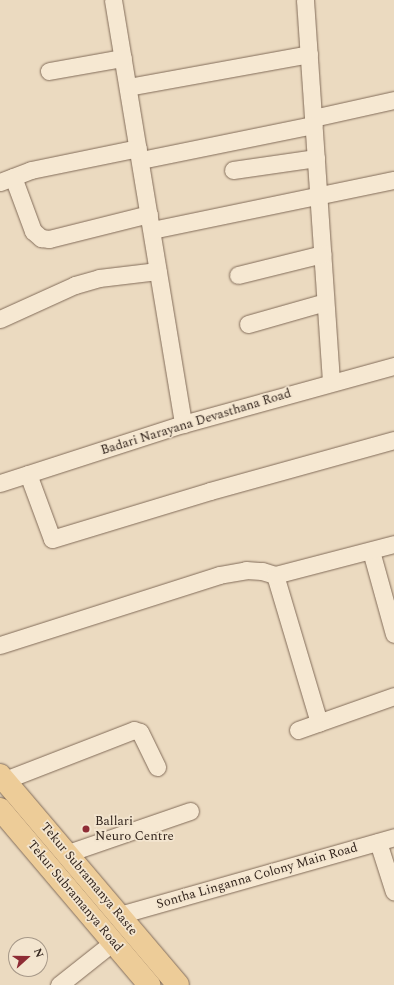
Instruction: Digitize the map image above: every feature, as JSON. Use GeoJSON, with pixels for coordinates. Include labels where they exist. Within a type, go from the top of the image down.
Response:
{"type":"FeatureCollection","features":[{"type":"Feature","properties":{"kind":"main road","name":"Tekur Subramanya Raste"},"geometry":{"type":"LineString","coordinates":[[3,778],[68,853],[178,985]]}},
{"type":"Feature","properties":{"kind":"main road","name":"Tekur Subramanya Road"},"geometry":{"type":"LineString","coordinates":[[0,809],[149,985]]}},
{"type":"Feature","properties":{"kind":"street"},"geometry":{"type":"LineString","coordinates":[[113,0],[140,154],[183,424]]}},
{"type":"Feature","properties":{"kind":"street"},"geometry":{"type":"LineString","coordinates":[[305,0],[331,382]]}},
{"type":"Feature","properties":{"kind":"street"},"geometry":{"type":"LineString","coordinates":[[128,87],[309,54]]}},
{"type":"Feature","properties":{"kind":"street"},"geometry":{"type":"LineString","coordinates":[[49,71],[123,58]]}},
{"type":"Feature","properties":{"kind":"street"},"geometry":{"type":"LineString","coordinates":[[394,100],[313,121],[140,154],[31,170],[7,179],[33,230],[41,238],[49,239],[318,196],[394,180]]}},
{"type":"Feature","properties":{"kind":"street"},"geometry":{"type":"LineString","coordinates":[[233,170],[316,158]]}},
{"type":"Feature","properties":{"kind":"street"},"geometry":{"type":"LineString","coordinates":[[238,275],[322,254]]}},
{"type":"Feature","properties":{"kind":"street"},"geometry":{"type":"LineString","coordinates":[[0,319],[75,285],[99,278],[158,271]]}},
{"type":"Feature","properties":{"kind":"street"},"geometry":{"type":"LineString","coordinates":[[248,324],[325,302]]}},
{"type":"Feature","properties":{"kind":"street","name":"Badari Narayana Devasthana Road"},"geometry":{"type":"LineString","coordinates":[[0,483],[183,424],[331,382],[394,366]]}},
{"type":"Feature","properties":{"kind":"street"},"geometry":{"type":"LineString","coordinates":[[28,474],[52,539],[210,491],[394,440]]}},
{"type":"Feature","properties":{"kind":"street"},"geometry":{"type":"LineString","coordinates":[[0,645],[219,575],[246,570],[262,571],[275,575],[394,544]]}},
{"type":"Feature","properties":{"kind":"street"},"geometry":{"type":"LineString","coordinates":[[371,551],[394,634]]}},
{"type":"Feature","properties":{"kind":"street"},"geometry":{"type":"LineString","coordinates":[[275,575],[319,723]]}},
{"type":"Feature","properties":{"kind":"street"},"geometry":{"type":"LineString","coordinates":[[298,730],[394,696]]}},
{"type":"Feature","properties":{"kind":"street"},"geometry":{"type":"LineString","coordinates":[[3,778],[134,730],[140,732],[157,767]]}},
{"type":"Feature","properties":{"kind":"street"},"geometry":{"type":"LineString","coordinates":[[68,853],[190,811]]}},
{"type":"Feature","properties":{"kind":"street"},"geometry":{"type":"LineString","coordinates":[[386,840],[394,892]]}},
{"type":"Feature","properties":{"kind":"street","name":"Sontha Linganna Colony Main Road"},"geometry":{"type":"LineString","coordinates":[[119,915],[386,840]]}},
{"type":"Feature","properties":{"kind":"street"},"geometry":{"type":"LineString","coordinates":[[59,985],[113,942]]}},
{"type":"Feature","properties":{"kind":"place","name":"Ballari Neuro Centre"},"geometry":{"type":"Point","coordinates":[86,829]}}]}
